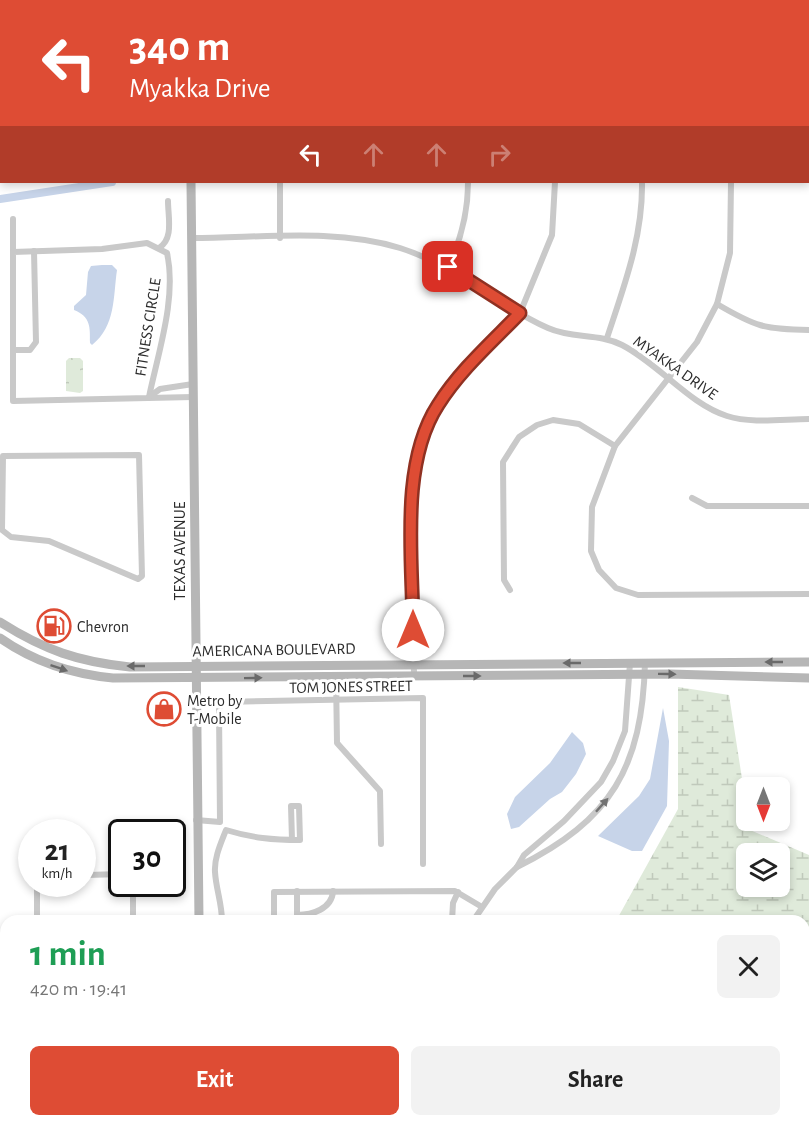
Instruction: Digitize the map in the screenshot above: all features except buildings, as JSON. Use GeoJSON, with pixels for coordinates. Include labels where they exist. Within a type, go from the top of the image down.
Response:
{"type":"FeatureCollection","features":[{"type":"Feature","properties":{"kind":"main road","name":"TEXAS AVENUE"},"geometry":{"type":"LineString","coordinates":[[191,183],[194,665],[199,915]]}},
{"type":"Feature","properties":{"kind":"main road","name":"AMERICANA BOULEVARD"},"geometry":{"type":"LineString","coordinates":[[0,622],[55,653],[99,664],[130,667],[414,663],[809,662]]}},
{"type":"Feature","properties":{"kind":"main road"},"geometry":{"type":"LineString","coordinates":[[3,640],[15,632]]}},
{"type":"Feature","properties":{"kind":"main road","name":"AMERICANA BOULEVARD"},"geometry":{"type":"LineString","coordinates":[[3,640],[60,669],[87,675],[195,679],[645,674],[809,678]]}},
{"type":"Feature","properties":{"kind":"main road"},"geometry":{"type":"LineString","coordinates":[[748,663],[748,678]]}},
{"type":"Feature","properties":{"kind":"street"},"geometry":{"type":"LineString","coordinates":[[280,183],[280,238]]}},
{"type":"Feature","properties":{"kind":"street"},"geometry":{"type":"LineString","coordinates":[[448,267],[459,242],[465,215],[468,183]]}},
{"type":"Feature","properties":{"kind":"street"},"geometry":{"type":"LineString","coordinates":[[414,676],[412,491],[421,443],[436,407],[454,383],[520,313],[552,235],[555,183]]}},
{"type":"Feature","properties":{"kind":"street"},"geometry":{"type":"LineString","coordinates":[[607,338],[637,244],[642,219],[642,183]]}},
{"type":"Feature","properties":{"kind":"street"},"geometry":{"type":"LineString","coordinates":[[731,183],[730,253],[717,304],[697,342],[671,378],[615,446],[592,507],[591,551],[598,570],[616,588],[638,595],[809,594]]}},
{"type":"Feature","properties":{"kind":"street"},"geometry":{"type":"LineString","coordinates":[[13,252],[102,249],[147,243],[159,248],[168,237],[168,201]]}},
{"type":"Feature","properties":{"kind":"street"},"geometry":{"type":"LineString","coordinates":[[13,219],[13,401],[193,397]]}},
{"type":"Feature","properties":{"kind":"street","name":"MYAKKA DRIVE"},"geometry":{"type":"LineString","coordinates":[[192,238],[344,237],[376,242],[425,256],[448,267],[520,313],[561,334],[607,338],[671,378],[697,401],[729,417],[809,419]]}},
{"type":"Feature","properties":{"kind":"street","name":"FITNESS CIRCLE"},"geometry":{"type":"LineString","coordinates":[[149,397],[169,288],[170,266],[167,253],[159,248]]}},
{"type":"Feature","properties":{"kind":"street"},"geometry":{"type":"LineString","coordinates":[[14,350],[30,350],[34,348],[36,342],[34,251]]}},
{"type":"Feature","properties":{"kind":"street"},"geometry":{"type":"LineString","coordinates":[[717,304],[755,326],[809,330]]}},
{"type":"Feature","properties":{"kind":"street"},"geometry":{"type":"LineString","coordinates":[[149,397],[160,389],[193,384]]}},
{"type":"Feature","properties":{"kind":"street"},"geometry":{"type":"LineString","coordinates":[[510,590],[504,580],[503,462],[519,437],[537,425],[553,420],[579,424],[615,446]]}},
{"type":"Feature","properties":{"kind":"street"},"geometry":{"type":"LineString","coordinates":[[1,455],[139,455],[142,576],[134,578],[49,541],[5,534],[2,530],[1,455]]}},
{"type":"Feature","properties":{"kind":"street"},"geometry":{"type":"LineString","coordinates":[[692,498],[707,506],[809,506]]}},
{"type":"Feature","properties":{"kind":"street"},"geometry":{"type":"LineString","coordinates":[[477,915],[495,889],[517,867],[524,855],[583,803],[613,761],[625,731],[630,663]]}},
{"type":"Feature","properties":{"kind":"street"},"geometry":{"type":"LineString","coordinates":[[517,867],[558,844],[581,825],[612,793],[632,757],[638,736],[643,715],[645,663]]}},
{"type":"Feature","properties":{"kind":"street"},"geometry":{"type":"LineString","coordinates":[[336,677],[337,743],[380,791],[381,844]]}},
{"type":"Feature","properties":{"kind":"street","name":"TOM JONES STREET"},"geometry":{"type":"LineString","coordinates":[[196,820],[220,822],[219,709],[222,702],[423,698],[423,864]]}},
{"type":"Feature","properties":{"kind":"street"},"geometry":{"type":"LineString","coordinates":[[222,915],[222,903],[215,872],[219,847],[226,830],[261,840],[291,840],[300,840],[299,806],[291,806],[291,840]]}},
{"type":"Feature","properties":{"kind":"street"},"geometry":{"type":"LineString","coordinates":[[274,915],[274,892],[297,891],[458,892],[482,907]]}},
{"type":"Feature","properties":{"kind":"street"},"geometry":{"type":"LineString","coordinates":[[297,891],[297,915]]}},
{"type":"Feature","properties":{"kind":"street"},"geometry":{"type":"LineString","coordinates":[[308,915],[327,905],[332,898],[333,891]]}},
{"type":"Feature","properties":{"kind":"street"},"geometry":{"type":"LineString","coordinates":[[452,915],[453,903],[458,892]]}},
{"type":"Feature","properties":{"kind":"street"},"geometry":{"type":"LineString","coordinates":[[37,897],[37,915]]}},
{"type":"Feature","properties":{"kind":"street"},"geometry":{"type":"LineString","coordinates":[[133,897],[133,915]]}},
{"type":"Feature","properties":{"kind":"green space"},"geometry":{"type":"Polygon","coordinates":[[[69,358],[80,358],[83,361],[83,391],[80,393],[66,391],[66,361],[69,358]]]}},
{"type":"Feature","properties":{"kind":"green space"},"geometry":{"type":"Polygon","coordinates":[[[69,363],[80,363],[80,387],[69,387],[69,363]]]}},
{"type":"Feature","properties":{"kind":"green space"},"geometry":{"type":"Polygon","coordinates":[[[678,687],[729,695],[742,777],[736,777],[736,831],[752,831],[781,843],[736,843],[736,897],[790,897],[790,847],[809,855],[809,915],[619,915],[678,809],[678,687]]]}},
{"type":"Feature","properties":{"kind":"water"},"geometry":{"type":"Polygon","coordinates":[[[112,265],[117,270],[114,301],[105,329],[92,345],[87,319],[74,310],[74,306],[86,295],[88,272],[91,266],[112,265]]]}},
{"type":"Feature","properties":{"kind":"water"},"geometry":{"type":"Polygon","coordinates":[[[663,708],[669,741],[667,806],[642,851],[632,851],[598,836],[639,796],[650,779],[663,708]]]}},
{"type":"Feature","properties":{"kind":"water"},"geometry":{"type":"Polygon","coordinates":[[[572,732],[583,743],[586,754],[576,774],[562,792],[550,799],[519,827],[511,829],[507,814],[515,797],[550,763],[572,732]]]}},
{"type":"Feature","properties":{"kind":"waterway"},"geometry":{"type":"LineString","coordinates":[[0,199],[105,183]]}},
{"type":"Feature","properties":{"kind":"place","name":"Chevron"},"geometry":{"type":"Point","coordinates":[54,626]}},
{"type":"Feature","properties":{"kind":"place","name":"Metro by T-Mobile"},"geometry":{"type":"Point","coordinates":[164,709]}},
{"type":"Feature","properties":{"kind":"route"},"geometry":{"type":"LineString","coordinates":[[413,630],[412,491],[421,443],[436,407],[454,383],[520,313],[448,267]]}}]}
